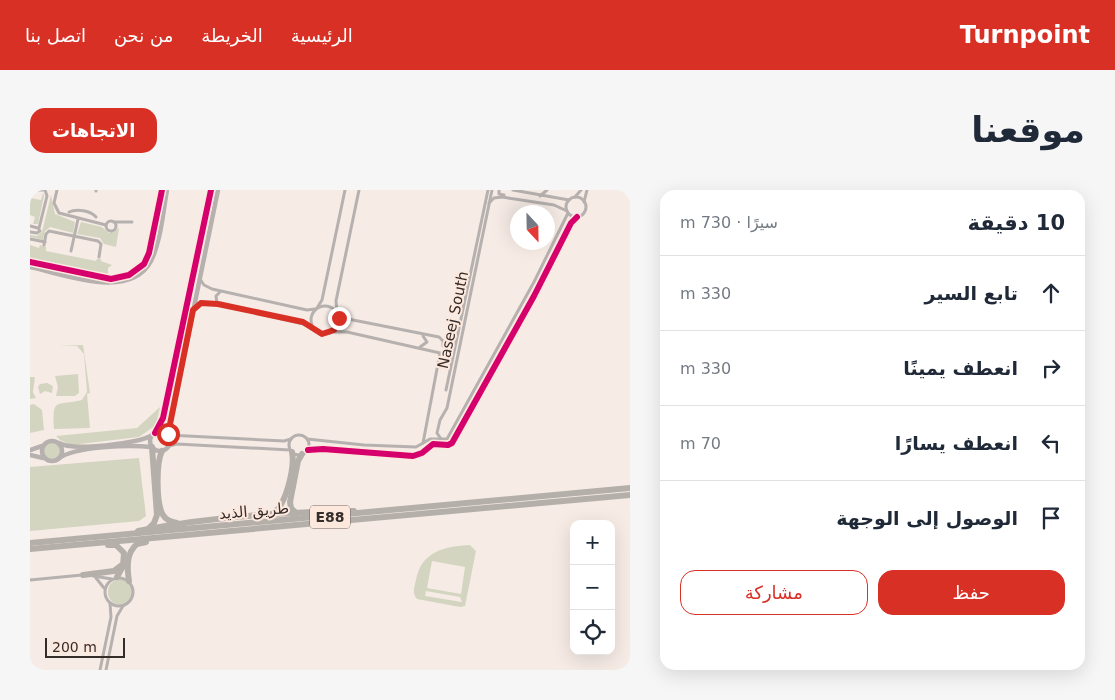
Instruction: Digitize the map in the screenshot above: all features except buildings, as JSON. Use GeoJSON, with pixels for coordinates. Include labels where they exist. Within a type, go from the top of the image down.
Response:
{"type":"FeatureCollection","features":[{"type":"Feature","properties":{"kind":"highway"},"geometry":{"type":"LineString","coordinates":[[147,529],[156,518],[152,447]]}},
{"type":"Feature","properties":{"kind":"highway"},"geometry":{"type":"LineString","coordinates":[[162,451],[157,468],[161,510],[169,521],[183,522]]}},
{"type":"Feature","properties":{"kind":"highway"},"geometry":{"type":"LineString","coordinates":[[271,515],[280,509],[284,502],[291,451]]}},
{"type":"Feature","properties":{"kind":"highway"},"geometry":{"type":"LineString","coordinates":[[296,513],[291,508],[290,502],[298,462],[305,452]]}},
{"type":"Feature","properties":{"kind":"highway","name":"طريق الذيد"},"geometry":{"type":"LineString","coordinates":[[30,544],[630,488]]}},
{"type":"Feature","properties":{"kind":"highway","name":"طريق الذيد"},"geometry":{"type":"LineString","coordinates":[[30,549],[630,495]]}},
{"type":"Feature","properties":{"kind":"highway"},"geometry":{"type":"LineString","coordinates":[[118,536],[183,522],[388,508],[395,511]]}},
{"type":"Feature","properties":{"kind":"highway"},"geometry":{"type":"LineString","coordinates":[[129,581],[128,562],[135,545],[177,536]]}},
{"type":"Feature","properties":{"kind":"highway"},"geometry":{"type":"LineString","coordinates":[[67,545],[79,548],[116,546],[124,552],[124,562],[115,578]]}},
{"type":"Feature","properties":{"kind":"highway"},"geometry":{"type":"LineString","coordinates":[[86,575],[114,571],[124,562]]}},
{"type":"Feature","properties":{"kind":"street"},"geometry":{"type":"LineString","coordinates":[[39,190],[56,192],[54,203],[56,211],[61,215],[106,225],[107,229],[112,230],[116,227],[114,222]]}},
{"type":"Feature","properties":{"kind":"street"},"geometry":{"type":"LineString","coordinates":[[30,232],[37,233],[39,228],[45,190]]}},
{"type":"Feature","properties":{"kind":"street"},"geometry":{"type":"LineString","coordinates":[[30,262],[111,279],[129,275],[144,264],[149,253],[162,190]]}},
{"type":"Feature","properties":{"kind":"street"},"geometry":{"type":"LineString","coordinates":[[30,267],[112,284],[134,278],[146,268],[154,255],[167,190]]}},
{"type":"Feature","properties":{"kind":"street"},"geometry":{"type":"LineString","coordinates":[[152,447],[153,434],[163,418],[211,190]]}},
{"type":"Feature","properties":{"kind":"street"},"geometry":{"type":"LineString","coordinates":[[169,446],[168,435],[218,190]]}},
{"type":"Feature","properties":{"kind":"street"},"geometry":{"type":"LineString","coordinates":[[312,326],[311,316],[322,300],[345,190]]}},
{"type":"Feature","properties":{"kind":"street"},"geometry":{"type":"LineString","coordinates":[[332,332],[338,326],[336,301],[359,190]]}},
{"type":"Feature","properties":{"kind":"street"},"geometry":{"type":"LineString","coordinates":[[446,390],[488,190]]}},
{"type":"Feature","properties":{"kind":"street","name":"Naseej South"},"geometry":{"type":"LineString","coordinates":[[451,433],[445,439],[437,435],[440,420],[447,410],[492,190]]}},
{"type":"Feature","properties":{"kind":"street"},"geometry":{"type":"LineString","coordinates":[[499,190],[500,194],[512,198]]}},
{"type":"Feature","properties":{"kind":"street"},"geometry":{"type":"LineString","coordinates":[[513,190],[570,200],[575,198],[581,190]]}},
{"type":"Feature","properties":{"kind":"street"},"geometry":{"type":"LineString","coordinates":[[540,196],[547,190],[550,198]]}},
{"type":"Feature","properties":{"kind":"street"},"geometry":{"type":"LineString","coordinates":[[30,455],[49,461],[72,452],[140,446],[152,447],[162,451],[169,446],[177,444],[305,452],[323,449],[415,455],[431,444],[451,444],[460,431],[570,225],[584,212],[587,190]]}},
{"type":"Feature","properties":{"kind":"street"},"geometry":{"type":"LineString","coordinates":[[489,204],[498,197],[512,198],[554,205],[577,217]]}},
{"type":"Feature","properties":{"kind":"street"},"geometry":{"type":"LineString","coordinates":[[575,198],[584,202]]}},
{"type":"Feature","properties":{"kind":"street"},"geometry":{"type":"LineString","coordinates":[[30,450],[50,441],[73,447],[137,441],[163,431],[168,435],[284,441],[298,435],[307,439],[416,447],[432,439],[446,440],[548,254],[568,212],[567,204],[570,200]]}},
{"type":"Feature","properties":{"kind":"street"},"geometry":{"type":"LineString","coordinates":[[69,212],[74,210],[91,213],[96,218]]}},
{"type":"Feature","properties":{"kind":"street"},"geometry":{"type":"LineString","coordinates":[[71,251],[74,236],[83,212]]}},
{"type":"Feature","properties":{"kind":"street"},"geometry":{"type":"LineString","coordinates":[[106,225],[110,221],[132,222]]}},
{"type":"Feature","properties":{"kind":"street"},"geometry":{"type":"LineString","coordinates":[[30,226],[39,228]]}},
{"type":"Feature","properties":{"kind":"street"},"geometry":{"type":"LineString","coordinates":[[30,239],[44,244],[50,231],[100,242],[99,257]]}},
{"type":"Feature","properties":{"kind":"street"},"geometry":{"type":"LineString","coordinates":[[542,256],[548,254]]}},
{"type":"Feature","properties":{"kind":"street"},"geometry":{"type":"LineString","coordinates":[[200,276],[206,287],[221,292],[307,310],[326,306],[346,319],[440,338],[443,346]]}},
{"type":"Feature","properties":{"kind":"street"},"geometry":{"type":"LineString","coordinates":[[218,304],[216,296],[221,292]]}},
{"type":"Feature","properties":{"kind":"street"},"geometry":{"type":"LineString","coordinates":[[193,310],[201,303],[218,304],[303,322],[322,334],[344,331],[437,352],[441,356],[423,444]]}},
{"type":"Feature","properties":{"kind":"street"},"geometry":{"type":"LineString","coordinates":[[412,346],[423,346],[426,342],[425,337],[416,333]]}},
{"type":"Feature","properties":{"kind":"street"},"geometry":{"type":"LineString","coordinates":[[454,427],[460,431]]}},
{"type":"Feature","properties":{"kind":"street"},"geometry":{"type":"LineString","coordinates":[[291,451],[292,439]]}},
{"type":"Feature","properties":{"kind":"street"},"geometry":{"type":"LineString","coordinates":[[305,452],[307,439]]}},
{"type":"Feature","properties":{"kind":"street"},"geometry":{"type":"LineString","coordinates":[[58,459],[62,451],[59,443]]}},
{"type":"Feature","properties":{"kind":"street"},"geometry":{"type":"LineString","coordinates":[[43,445],[41,450],[44,458]]}},
{"type":"Feature","properties":{"kind":"street"},"geometry":{"type":"LineString","coordinates":[[398,454],[408,454],[410,451],[408,448],[399,446]]}},
{"type":"Feature","properties":{"kind":"street"},"geometry":{"type":"LineString","coordinates":[[86,575],[100,581],[110,603],[111,618],[100,670]]}},
{"type":"Feature","properties":{"kind":"street"},"geometry":{"type":"LineString","coordinates":[[30,580],[86,575],[129,581],[134,589],[134,595],[130,602],[123,606],[117,616],[106,670]]}},
{"type":"Feature","properties":{"kind":"street"},"geometry":{"type":"LineString","coordinates":[[105,590],[115,578]]}},
{"type":"Feature","properties":{"kind":"street"},"geometry":{"type":"LineString","coordinates":[[110,603],[123,606]]}},
{"type":"Feature","properties":{"kind":"green space"},"geometry":{"type":"Polygon","coordinates":[[[43,193],[38,224],[33,224],[35,217],[30,215],[30,198],[41,200],[43,193]]]}},
{"type":"Feature","properties":{"kind":"green space"},"geometry":{"type":"Polygon","coordinates":[[[51,195],[55,214],[75,222],[73,233],[50,227],[45,231],[43,240],[30,237],[30,235],[37,236],[42,232],[51,195]]]}},
{"type":"Feature","properties":{"kind":"green space"},"geometry":{"type":"Polygon","coordinates":[[[81,222],[102,227],[109,233],[119,228],[116,247],[104,244],[100,238],[77,234],[81,222]]]}},
{"type":"Feature","properties":{"kind":"green space"},"geometry":{"type":"Polygon","coordinates":[[[30,245],[39,248],[40,245],[46,247],[46,251],[96,261],[101,259],[101,261],[112,265],[108,268],[108,275],[30,259],[30,245]]]}},
{"type":"Feature","properties":{"kind":"green space"},"geometry":{"type":"Polygon","coordinates":[[[83,345],[90,393],[87,394],[90,428],[54,429],[55,407],[61,403],[82,400],[87,392],[84,354],[77,346],[59,346],[83,345]]]}},
{"type":"Feature","properties":{"kind":"green space"},"geometry":{"type":"Polygon","coordinates":[[[78,374],[79,393],[75,396],[56,396],[58,387],[55,376],[78,374]]]}},
{"type":"Feature","properties":{"kind":"green space"},"geometry":{"type":"Polygon","coordinates":[[[30,377],[35,377],[33,392],[36,398],[30,399],[30,377]]]}},
{"type":"Feature","properties":{"kind":"green space"},"geometry":{"type":"Polygon","coordinates":[[[47,383],[53,386],[52,393],[45,391],[40,394],[38,387],[40,384],[47,383]]]}},
{"type":"Feature","properties":{"kind":"green space"},"geometry":{"type":"Polygon","coordinates":[[[34,404],[42,410],[44,430],[30,433],[30,405],[34,404]]]}},
{"type":"Feature","properties":{"kind":"green space"},"geometry":{"type":"Polygon","coordinates":[[[160,407],[156,425],[139,437],[71,445],[56,436],[137,428],[160,407]]]}},
{"type":"Feature","properties":{"kind":"green space"},"geometry":{"type":"Polygon","coordinates":[[[51,442],[57,445],[60,451],[57,457],[51,460],[45,457],[42,451],[45,445],[51,442]]]}},
{"type":"Feature","properties":{"kind":"green space"},"geometry":{"type":"Polygon","coordinates":[[[139,458],[146,516],[139,521],[30,531],[30,467],[139,458]]]}},
{"type":"Feature","properties":{"kind":"green space"},"geometry":{"type":"Polygon","coordinates":[[[470,545],[476,551],[465,606],[460,607],[417,599],[414,595],[414,588],[419,570],[428,557],[443,549],[470,545]],[[432,561],[427,588],[461,594],[465,567],[432,561]],[[426,591],[425,596],[462,602],[460,597],[426,591]]]}},
{"type":"Feature","properties":{"kind":"green space"},"geometry":{"type":"Polygon","coordinates":[[[121,579],[130,583],[134,592],[130,601],[121,605],[112,601],[108,592],[112,583],[121,579]]]}},
{"type":"Feature","properties":{"kind":"cycle path"},"geometry":{"type":"LineString","coordinates":[[30,262],[111,279],[129,275],[144,264],[149,253],[162,190]]}},
{"type":"Feature","properties":{"kind":"cycle path"},"geometry":{"type":"LineString","coordinates":[[155,433],[163,418],[211,190]]}},
{"type":"Feature","properties":{"kind":"cycle path"},"geometry":{"type":"LineString","coordinates":[[308,450],[323,449],[413,456],[422,453],[433,444],[448,445],[452,443],[534,296],[571,223],[577,217]]}},
{"type":"Feature","properties":{"kind":"route"},"geometry":{"type":"LineString","coordinates":[[168,434],[193,310],[196,306],[201,303],[218,304],[303,322],[322,334],[332,332],[338,326],[339,318]]}}]}
